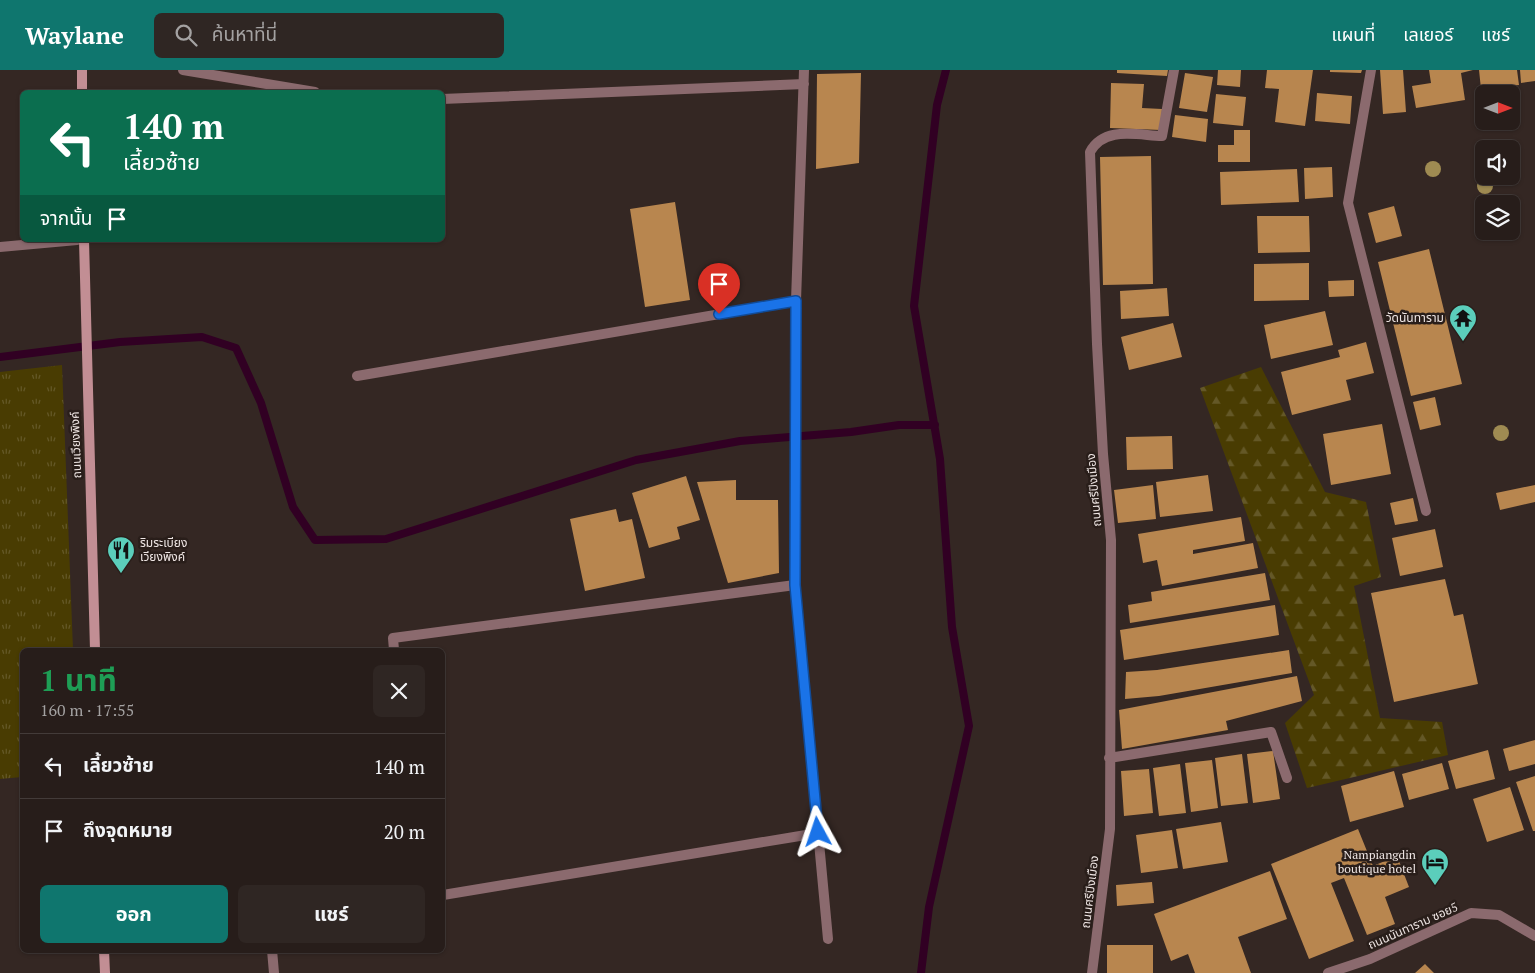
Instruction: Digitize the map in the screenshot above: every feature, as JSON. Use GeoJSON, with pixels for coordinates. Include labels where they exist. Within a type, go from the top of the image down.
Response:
{"type":"FeatureCollection","features":[{"type":"Feature","properties":{"kind":"street"},"geometry":{"type":"LineString","coordinates":[[82,70],[82,90]]}},
{"type":"Feature","properties":{"kind":"street"},"geometry":{"type":"LineString","coordinates":[[183,70],[303,90]]}},
{"type":"Feature","properties":{"kind":"street"},"geometry":{"type":"LineString","coordinates":[[804,70],[796,301],[795,585],[828,939]]}},
{"type":"Feature","properties":{"kind":"street","name":"ถนนศรีปิงเมือง"},"geometry":{"type":"LineString","coordinates":[[1092,973],[1110,829],[1111,540],[1102,445],[1090,152],[1097,140],[1108,134],[1162,136],[1174,70]]}},
{"type":"Feature","properties":{"kind":"street"},"geometry":{"type":"LineString","coordinates":[[1370,70],[1348,203],[1426,511]]}},
{"type":"Feature","properties":{"kind":"street"},"geometry":{"type":"LineString","coordinates":[[445,99],[804,84]]}},
{"type":"Feature","properties":{"kind":"street"},"geometry":{"type":"LineString","coordinates":[[0,247],[55,242]]}},
{"type":"Feature","properties":{"kind":"street","name":"ถนนเวียงพิงค์"},"geometry":{"type":"LineString","coordinates":[[84,242],[95,648]]}},
{"type":"Feature","properties":{"kind":"street"},"geometry":{"type":"LineString","coordinates":[[357,376],[796,301]]}},
{"type":"Feature","properties":{"kind":"street"},"geometry":{"type":"LineString","coordinates":[[394,648],[392,638],[795,585]]}},
{"type":"Feature","properties":{"kind":"street"},"geometry":{"type":"LineString","coordinates":[[1109,758],[1271,732],[1287,778]]}},
{"type":"Feature","properties":{"kind":"street"},"geometry":{"type":"LineString","coordinates":[[445,895],[818,832]]}},
{"type":"Feature","properties":{"kind":"street","name":"ถนนนันทาราม ซอย5"},"geometry":{"type":"LineString","coordinates":[[1328,973],[1370,959],[1472,913],[1498,915],[1535,936]]}},
{"type":"Feature","properties":{"kind":"street"},"geometry":{"type":"LineString","coordinates":[[104,953],[105,973]]}},
{"type":"Feature","properties":{"kind":"street"},"geometry":{"type":"LineString","coordinates":[[272,953],[274,973]]}},
{"type":"Feature","properties":{"kind":"green space"},"geometry":{"type":"Polygon","coordinates":[[[62,365],[73,648],[20,648],[20,777],[0,779],[0,372],[62,365]]]}},
{"type":"Feature","properties":{"kind":"green space"},"geometry":{"type":"Polygon","coordinates":[[[1261,367],[1325,492],[1366,502],[1381,577],[1354,586],[1380,718],[1442,722],[1448,755],[1307,788],[1285,723],[1314,695],[1200,388],[1261,367]]]}},
{"type":"Feature","properties":{"kind":"building"},"geometry":{"type":"Polygon","coordinates":[[[1117,70],[1168,70],[1167,76],[1117,73],[1117,70]]]}},
{"type":"Feature","properties":{"kind":"building"},"geometry":{"type":"Polygon","coordinates":[[[1218,70],[1241,70],[1240,87],[1217,85],[1218,70]]]}},
{"type":"Feature","properties":{"kind":"building"},"geometry":{"type":"Polygon","coordinates":[[[1267,70],[1313,70],[1305,126],[1275,122],[1279,89],[1265,88],[1267,70]]]}},
{"type":"Feature","properties":{"kind":"building"},"geometry":{"type":"Polygon","coordinates":[[[1330,70],[1362,70],[1361,73],[1330,72],[1330,70]]]}},
{"type":"Feature","properties":{"kind":"building"},"geometry":{"type":"Polygon","coordinates":[[[1380,70],[1403,70],[1406,112],[1383,114],[1380,70]]]}},
{"type":"Feature","properties":{"kind":"building"},"geometry":{"type":"Polygon","coordinates":[[[1429,70],[1473,70],[1461,73],[1465,100],[1416,108],[1412,86],[1431,83],[1429,70]]]}},
{"type":"Feature","properties":{"kind":"building"},"geometry":{"type":"Polygon","coordinates":[[[1479,70],[1517,70],[1519,85],[1481,85],[1479,70]]]}},
{"type":"Feature","properties":{"kind":"building"},"geometry":{"type":"Polygon","coordinates":[[[1520,70],[1535,70],[1535,81],[1521,83],[1520,70]]]}},
{"type":"Feature","properties":{"kind":"building"},"geometry":{"type":"Polygon","coordinates":[[[861,73],[859,163],[816,169],[817,74],[861,73]]]}},
{"type":"Feature","properties":{"kind":"building"},"geometry":{"type":"Polygon","coordinates":[[[1185,73],[1213,77],[1207,112],[1179,108],[1185,73]]]}},
{"type":"Feature","properties":{"kind":"building"},"geometry":{"type":"Polygon","coordinates":[[[1111,83],[1144,84],[1142,108],[1162,109],[1161,130],[1110,128],[1111,83]]]}},
{"type":"Feature","properties":{"kind":"building"},"geometry":{"type":"Polygon","coordinates":[[[1317,93],[1352,96],[1350,124],[1315,121],[1317,93]]]}},
{"type":"Feature","properties":{"kind":"building"},"geometry":{"type":"Polygon","coordinates":[[[1216,94],[1246,97],[1243,126],[1213,123],[1216,94]]]}},
{"type":"Feature","properties":{"kind":"building"},"geometry":{"type":"Polygon","coordinates":[[[1175,115],[1208,119],[1206,142],[1172,137],[1175,115]]]}},
{"type":"Feature","properties":{"kind":"building"},"geometry":{"type":"Polygon","coordinates":[[[1234,130],[1250,130],[1250,162],[1218,162],[1218,145],[1234,145],[1234,130]]]}},
{"type":"Feature","properties":{"kind":"building"},"geometry":{"type":"Polygon","coordinates":[[[1151,156],[1153,284],[1103,285],[1100,157],[1151,156]]]}},
{"type":"Feature","properties":{"kind":"building"},"geometry":{"type":"Polygon","coordinates":[[[1332,167],[1333,197],[1305,199],[1304,168],[1332,167]]]}},
{"type":"Feature","properties":{"kind":"building"},"geometry":{"type":"Polygon","coordinates":[[[1297,169],[1299,202],[1221,205],[1220,172],[1297,169]]]}},
{"type":"Feature","properties":{"kind":"building"},"geometry":{"type":"Polygon","coordinates":[[[675,202],[690,300],[645,307],[630,209],[675,202]]]}},
{"type":"Feature","properties":{"kind":"building"},"geometry":{"type":"Polygon","coordinates":[[[1394,206],[1402,236],[1376,243],[1368,213],[1394,206]]]}},
{"type":"Feature","properties":{"kind":"building"},"geometry":{"type":"Polygon","coordinates":[[[1257,216],[1309,216],[1310,252],[1258,253],[1257,216]]]}},
{"type":"Feature","properties":{"kind":"building"},"geometry":{"type":"Polygon","coordinates":[[[1429,249],[1462,384],[1411,396],[1378,262],[1429,249]]]}},
{"type":"Feature","properties":{"kind":"building"},"geometry":{"type":"Polygon","coordinates":[[[1309,263],[1309,300],[1254,301],[1254,264],[1309,263]]]}},
{"type":"Feature","properties":{"kind":"building"},"geometry":{"type":"Polygon","coordinates":[[[1354,280],[1354,296],[1329,297],[1328,281],[1354,280]]]}},
{"type":"Feature","properties":{"kind":"building"},"geometry":{"type":"Polygon","coordinates":[[[1167,288],[1169,316],[1121,319],[1120,291],[1167,288]]]}},
{"type":"Feature","properties":{"kind":"building"},"geometry":{"type":"Polygon","coordinates":[[[1325,311],[1333,345],[1271,359],[1264,325],[1325,311]]]}},
{"type":"Feature","properties":{"kind":"building"},"geometry":{"type":"Polygon","coordinates":[[[1173,323],[1182,357],[1129,370],[1121,337],[1173,323]]]}},
{"type":"Feature","properties":{"kind":"building"},"geometry":{"type":"Polygon","coordinates":[[[1366,342],[1374,373],[1346,380],[1351,400],[1292,415],[1281,372],[1340,357],[1338,350],[1366,342]]]}},
{"type":"Feature","properties":{"kind":"building"},"geometry":{"type":"Polygon","coordinates":[[[1435,397],[1441,425],[1420,430],[1413,402],[1435,397]]]}},
{"type":"Feature","properties":{"kind":"building"},"geometry":{"type":"Polygon","coordinates":[[[1382,424],[1391,474],[1331,485],[1323,434],[1382,424]]]}},
{"type":"Feature","properties":{"kind":"building"},"geometry":{"type":"Polygon","coordinates":[[[1172,436],[1173,469],[1127,470],[1126,437],[1172,436]]]}},
{"type":"Feature","properties":{"kind":"building"},"geometry":{"type":"Polygon","coordinates":[[[1208,475],[1213,511],[1160,517],[1156,482],[1208,475]]]}},
{"type":"Feature","properties":{"kind":"building"},"geometry":{"type":"Polygon","coordinates":[[[686,476],[700,520],[677,527],[680,539],[649,548],[632,493],[686,476]]]}},
{"type":"Feature","properties":{"kind":"building"},"geometry":{"type":"Polygon","coordinates":[[[736,480],[736,500],[778,500],[779,573],[728,583],[697,482],[736,480]]]}},
{"type":"Feature","properties":{"kind":"building"},"geometry":{"type":"Polygon","coordinates":[[[1153,485],[1156,519],[1118,523],[1114,490],[1153,485]]]}},
{"type":"Feature","properties":{"kind":"building"},"geometry":{"type":"Polygon","coordinates":[[[1535,485],[1535,502],[1500,510],[1496,493],[1535,485]]]}},
{"type":"Feature","properties":{"kind":"building"},"geometry":{"type":"Polygon","coordinates":[[[1413,498],[1418,521],[1395,525],[1390,503],[1413,498]]]}},
{"type":"Feature","properties":{"kind":"building"},"geometry":{"type":"Polygon","coordinates":[[[616,509],[619,522],[632,519],[645,578],[585,591],[570,519],[616,509]]]}},
{"type":"Feature","properties":{"kind":"building"},"geometry":{"type":"Polygon","coordinates":[[[1241,517],[1245,541],[1193,550],[1193,554],[1253,543],[1258,568],[1162,586],[1157,560],[1143,563],[1138,534],[1241,517]]]}},
{"type":"Feature","properties":{"kind":"building"},"geometry":{"type":"Polygon","coordinates":[[[1435,529],[1443,567],[1400,576],[1392,538],[1435,529]]]}},
{"type":"Feature","properties":{"kind":"building"},"geometry":{"type":"Polygon","coordinates":[[[1265,573],[1270,600],[1130,623],[1128,605],[1152,601],[1151,592],[1265,573]]]}},
{"type":"Feature","properties":{"kind":"building"},"geometry":{"type":"Polygon","coordinates":[[[1445,579],[1454,616],[1463,614],[1478,684],[1394,702],[1371,593],[1445,579]]]}},
{"type":"Feature","properties":{"kind":"building"},"geometry":{"type":"Polygon","coordinates":[[[1275,605],[1279,635],[1124,660],[1120,630],[1275,605]]]}},
{"type":"Feature","properties":{"kind":"building"},"geometry":{"type":"Polygon","coordinates":[[[1289,650],[1292,673],[1159,696],[1125,699],[1126,672],[1157,670],[1289,650]]]}},
{"type":"Feature","properties":{"kind":"building"},"geometry":{"type":"Polygon","coordinates":[[[1297,676],[1302,701],[1226,721],[1228,730],[1122,749],[1119,710],[1297,676]]]}},
{"type":"Feature","properties":{"kind":"building"},"geometry":{"type":"Polygon","coordinates":[[[1535,740],[1535,764],[1509,771],[1503,749],[1535,740]]]}},
{"type":"Feature","properties":{"kind":"building"},"geometry":{"type":"Polygon","coordinates":[[[1488,750],[1495,779],[1456,789],[1448,761],[1488,750]]]}},
{"type":"Feature","properties":{"kind":"building"},"geometry":{"type":"Polygon","coordinates":[[[1273,751],[1280,799],[1253,803],[1247,754],[1273,751]]]}},
{"type":"Feature","properties":{"kind":"building"},"geometry":{"type":"Polygon","coordinates":[[[1242,754],[1248,803],[1221,806],[1215,758],[1242,754]]]}},
{"type":"Feature","properties":{"kind":"building"},"geometry":{"type":"Polygon","coordinates":[[[1212,760],[1218,808],[1191,812],[1185,763],[1212,760]]]}},
{"type":"Feature","properties":{"kind":"building"},"geometry":{"type":"Polygon","coordinates":[[[1442,763],[1449,789],[1409,800],[1402,774],[1442,763]]]}},
{"type":"Feature","properties":{"kind":"building"},"geometry":{"type":"Polygon","coordinates":[[[1180,764],[1186,813],[1159,816],[1153,768],[1180,764]]]}},
{"type":"Feature","properties":{"kind":"building"},"geometry":{"type":"Polygon","coordinates":[[[1149,769],[1153,813],[1124,816],[1121,771],[1149,769]]]}},
{"type":"Feature","properties":{"kind":"building"},"geometry":{"type":"Polygon","coordinates":[[[1394,771],[1404,807],[1350,822],[1341,786],[1394,771]]]}},
{"type":"Feature","properties":{"kind":"building"},"geometry":{"type":"Polygon","coordinates":[[[1535,776],[1535,831],[1533,831],[1516,782],[1535,776]]]}},
{"type":"Feature","properties":{"kind":"building"},"geometry":{"type":"Polygon","coordinates":[[[1510,787],[1524,830],[1487,842],[1473,799],[1510,787]]]}},
{"type":"Feature","properties":{"kind":"building"},"geometry":{"type":"Polygon","coordinates":[[[1221,822],[1228,862],[1183,869],[1176,829],[1221,822]]]}},
{"type":"Feature","properties":{"kind":"building"},"geometry":{"type":"Polygon","coordinates":[[[1358,829],[1373,866],[1397,856],[1409,887],[1385,897],[1395,924],[1367,935],[1344,878],[1331,883],[1354,941],[1309,959],[1271,864],[1358,829]]]}},
{"type":"Feature","properties":{"kind":"building"},"geometry":{"type":"Polygon","coordinates":[[[1172,830],[1178,868],[1141,873],[1136,835],[1172,830]]]}},
{"type":"Feature","properties":{"kind":"building"},"geometry":{"type":"Polygon","coordinates":[[[1270,871],[1287,919],[1238,937],[1251,973],[1195,973],[1188,954],[1171,961],[1154,914],[1270,871]]]}},
{"type":"Feature","properties":{"kind":"building"},"geometry":{"type":"Polygon","coordinates":[[[1152,882],[1154,903],[1117,906],[1116,885],[1152,882]]]}},
{"type":"Feature","properties":{"kind":"building"},"geometry":{"type":"Polygon","coordinates":[[[1107,945],[1153,945],[1153,973],[1107,973],[1107,945]]]}},
{"type":"Feature","properties":{"kind":"building"},"geometry":{"type":"Polygon","coordinates":[[[1425,964],[1434,973],[1415,973],[1425,964]]]}},
{"type":"Feature","properties":{"kind":"waterway"},"geometry":{"type":"LineString","coordinates":[[921,973],[929,907],[969,726],[952,627],[940,459],[914,306],[937,105],[946,70]]}},
{"type":"Feature","properties":{"kind":"waterway"},"geometry":{"type":"LineString","coordinates":[[0,357],[120,342],[202,337],[236,348],[261,403],[293,507],[315,540],[386,539],[636,460],[740,441],[851,432],[899,425],[935,425]]}},
{"type":"Feature","properties":{"kind":"place","name":"วัดนันทาราม"},"geometry":{"type":"Point","coordinates":[1463,342]}},
{"type":"Feature","properties":{"kind":"place","name":"ริมระเบียง เวียงพิงค์"},"geometry":{"type":"Point","coordinates":[121,574]}},
{"type":"Feature","properties":{"kind":"place","name":"Nampiangdin boutique hotel"},"geometry":{"type":"Point","coordinates":[1435,886]}},
{"type":"Feature","properties":{"kind":"route"},"geometry":{"type":"LineString","coordinates":[[719,314],[796,301],[795,585],[818,832]]}}]}
